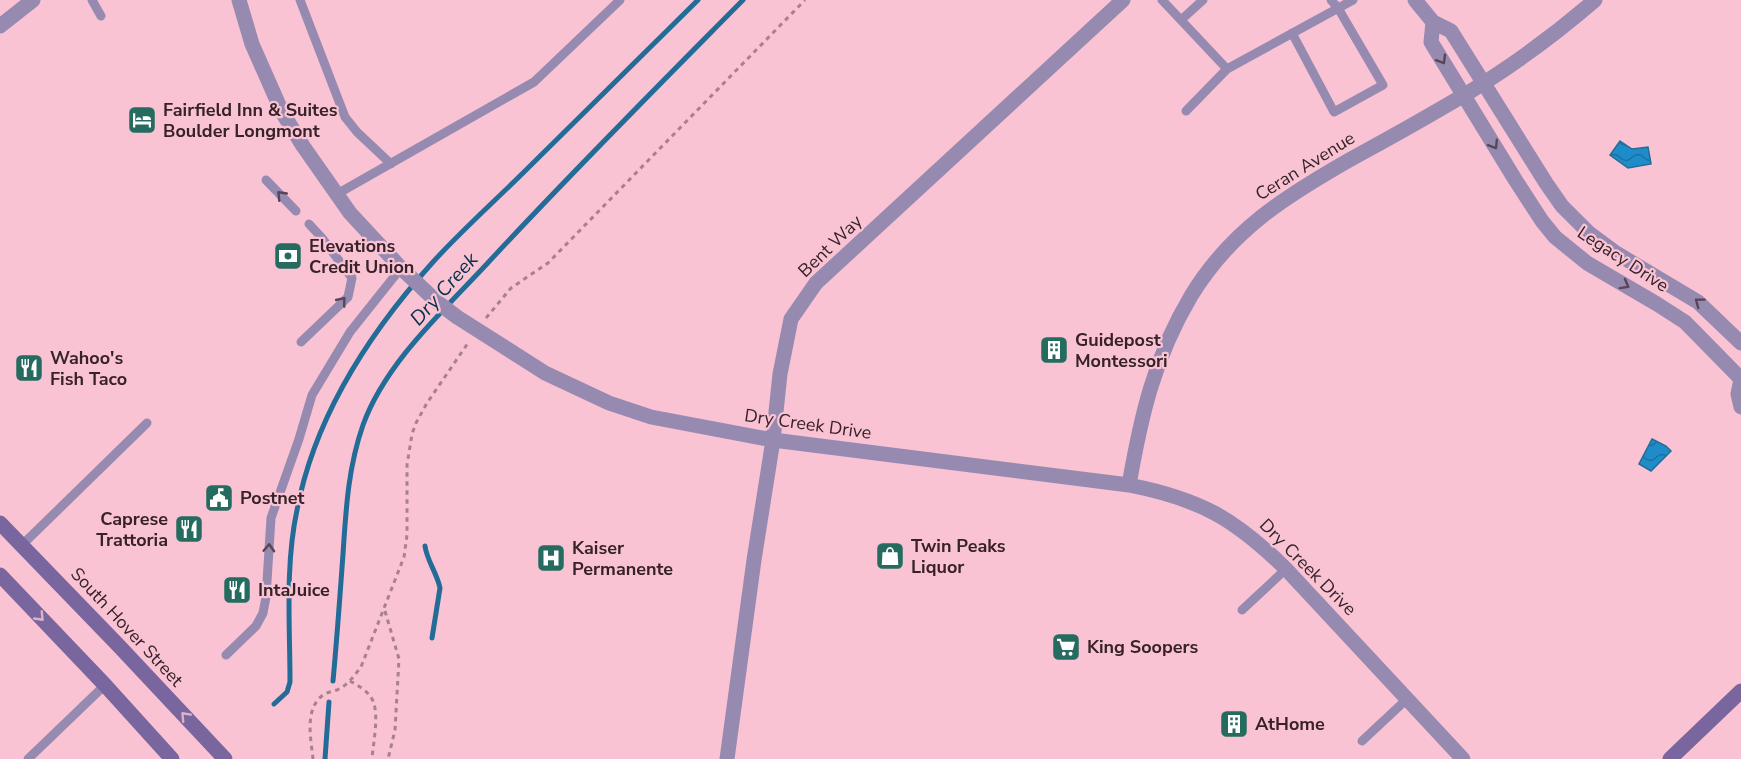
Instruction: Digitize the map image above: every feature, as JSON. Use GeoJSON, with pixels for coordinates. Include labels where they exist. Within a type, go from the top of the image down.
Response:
{"type":"FeatureCollection","features":[{"type":"Feature","properties":{"kind":"main road","name":"South Hover Street"},"geometry":{"type":"LineString","coordinates":[[0,523],[225,759]]}},
{"type":"Feature","properties":{"kind":"main road"},"geometry":{"type":"LineString","coordinates":[[0,575],[172,759]]}},
{"type":"Feature","properties":{"kind":"main road"},"geometry":{"type":"LineString","coordinates":[[1670,759],[1741,691]]}},
{"type":"Feature","properties":{"kind":"street"},"geometry":{"type":"LineString","coordinates":[[0,26],[33,0]]}},
{"type":"Feature","properties":{"kind":"street","name":"Dry Creek Drive"},"geometry":{"type":"LineString","coordinates":[[239,0],[252,44],[282,112],[350,213],[401,268],[436,301],[545,373],[609,403],[651,417],[773,440],[1129,485],[1184,499],[1221,516],[1257,541],[1286,568],[1463,759]]}},
{"type":"Feature","properties":{"kind":"street","name":"Bent Way"},"geometry":{"type":"LineString","coordinates":[[726,759],[773,440],[780,374],[790,319],[816,283],[1123,0]]}},
{"type":"Feature","properties":{"kind":"street","name":"Legacy Drive"},"geometry":{"type":"LineString","coordinates":[[1415,0],[1433,22],[1451,31],[1546,183],[1575,221],[1607,247],[1698,302],[1741,343]]}},
{"type":"Feature","properties":{"kind":"street","name":"Ceran Avenue"},"geometry":{"type":"LineString","coordinates":[[1129,485],[1139,426],[1162,354],[1191,295],[1224,252],[1247,228],[1290,195],[1484,83],[1547,40],[1595,0]]}},
{"type":"Feature","properties":{"kind":"street","name":"Legacy Drive"},"geometry":{"type":"LineString","coordinates":[[1433,22],[1431,42],[1516,181],[1555,237],[1587,263],[1685,322],[1741,379]]}},
{"type":"Feature","properties":{"kind":"street"},"geometry":{"type":"LineString","coordinates":[[1741,379],[1738,394],[1741,407]]}},
{"type":"Feature","properties":{"kind":"lane"},"geometry":{"type":"LineString","coordinates":[[92,0],[101,16]]}},
{"type":"Feature","properties":{"kind":"lane"},"geometry":{"type":"LineString","coordinates":[[300,0],[345,117],[357,132],[391,164]]}},
{"type":"Feature","properties":{"kind":"lane"},"geometry":{"type":"LineString","coordinates":[[337,194],[534,82],[620,0]]}},
{"type":"Feature","properties":{"kind":"lane"},"geometry":{"type":"LineString","coordinates":[[1162,0],[1227,69]]}},
{"type":"Feature","properties":{"kind":"lane"},"geometry":{"type":"LineString","coordinates":[[1181,20],[1203,0]]}},
{"type":"Feature","properties":{"kind":"lane"},"geometry":{"type":"LineString","coordinates":[[1292,33],[1334,112],[1383,85],[1331,0]]}},
{"type":"Feature","properties":{"kind":"lane"},"geometry":{"type":"LineString","coordinates":[[1185,111],[1227,69],[1353,0]]}},
{"type":"Feature","properties":{"kind":"lane"},"geometry":{"type":"LineString","coordinates":[[266,180],[296,211]]}},
{"type":"Feature","properties":{"kind":"lane"},"geometry":{"type":"LineString","coordinates":[[302,342],[348,297],[352,278],[309,224]]}},
{"type":"Feature","properties":{"kind":"lane"},"geometry":{"type":"LineString","coordinates":[[226,655],[256,626],[263,613],[271,518],[310,401],[320,379],[350,332],[401,268]]}},
{"type":"Feature","properties":{"kind":"lane"},"geometry":{"type":"LineString","coordinates":[[22,545],[147,423]]}},
{"type":"Feature","properties":{"kind":"lane"},"geometry":{"type":"LineString","coordinates":[[1242,610],[1286,568]]}},
{"type":"Feature","properties":{"kind":"lane"},"geometry":{"type":"LineString","coordinates":[[28,759],[105,685]]}},
{"type":"Feature","properties":{"kind":"lane"},"geometry":{"type":"LineString","coordinates":[[1362,741],[1407,699]]}},
{"type":"Feature","properties":{"kind":"path"},"geometry":{"type":"LineString","coordinates":[[385,609],[399,659],[395,730],[388,759]]}},
{"type":"Feature","properties":{"kind":"path"},"geometry":{"type":"LineString","coordinates":[[350,681],[371,696],[375,706],[372,759]]}},
{"type":"Feature","properties":{"kind":"water"},"geometry":{"type":"Polygon","coordinates":[[[1620,141],[1632,149],[1648,147],[1651,164],[1628,168],[1610,155],[1620,141]]]}},
{"type":"Feature","properties":{"kind":"water"},"geometry":{"type":"Polygon","coordinates":[[[1652,439],[1671,451],[1651,471],[1639,464],[1652,439]]]}},
{"type":"Feature","properties":{"kind":"waterway"},"geometry":{"type":"LineString","coordinates":[[274,704],[287,692],[290,682],[290,574],[297,510],[305,475],[317,441],[348,377],[387,317],[433,262],[698,0]]}},
{"type":"Feature","properties":{"kind":"waterway","name":"Dry Creek"},"geometry":{"type":"LineString","coordinates":[[333,681],[348,489],[363,425],[385,381],[416,340],[450,303],[743,0]]}},
{"type":"Feature","properties":{"kind":"waterway"},"geometry":{"type":"LineString","coordinates":[[425,546],[440,588],[432,638]]}},
{"type":"Feature","properties":{"kind":"waterway","name":"Dry Creek"},"geometry":{"type":"LineString","coordinates":[[325,759],[329,702]]}},
{"type":"Feature","properties":{"kind":"place","name":"Fairfield Inn & Suites Boulder Longmont"},"geometry":{"type":"Point","coordinates":[142,120]}},
{"type":"Feature","properties":{"kind":"place","name":"Elevations Credit Union"},"geometry":{"type":"Point","coordinates":[288,256]}},
{"type":"Feature","properties":{"kind":"place","name":"Guidepost Montessori"},"geometry":{"type":"Point","coordinates":[1054,350]}},
{"type":"Feature","properties":{"kind":"place","name":"Wahoo's Fish Taco"},"geometry":{"type":"Point","coordinates":[29,368]}},
{"type":"Feature","properties":{"kind":"place","name":"Postnet"},"geometry":{"type":"Point","coordinates":[219,498]}},
{"type":"Feature","properties":{"kind":"place","name":"Caprese Trattoria"},"geometry":{"type":"Point","coordinates":[189,529]}},
{"type":"Feature","properties":{"kind":"place","name":"Twin Peaks Liquor"},"geometry":{"type":"Point","coordinates":[890,556]}},
{"type":"Feature","properties":{"kind":"place","name":"Kaiser Permanente"},"geometry":{"type":"Point","coordinates":[551,558]}},
{"type":"Feature","properties":{"kind":"place","name":"IntaJuice"},"geometry":{"type":"Point","coordinates":[237,590]}},
{"type":"Feature","properties":{"kind":"place","name":"King Soopers"},"geometry":{"type":"Point","coordinates":[1066,647]}},
{"type":"Feature","properties":{"kind":"place","name":"AtHome"},"geometry":{"type":"Point","coordinates":[1234,724]}}]}
